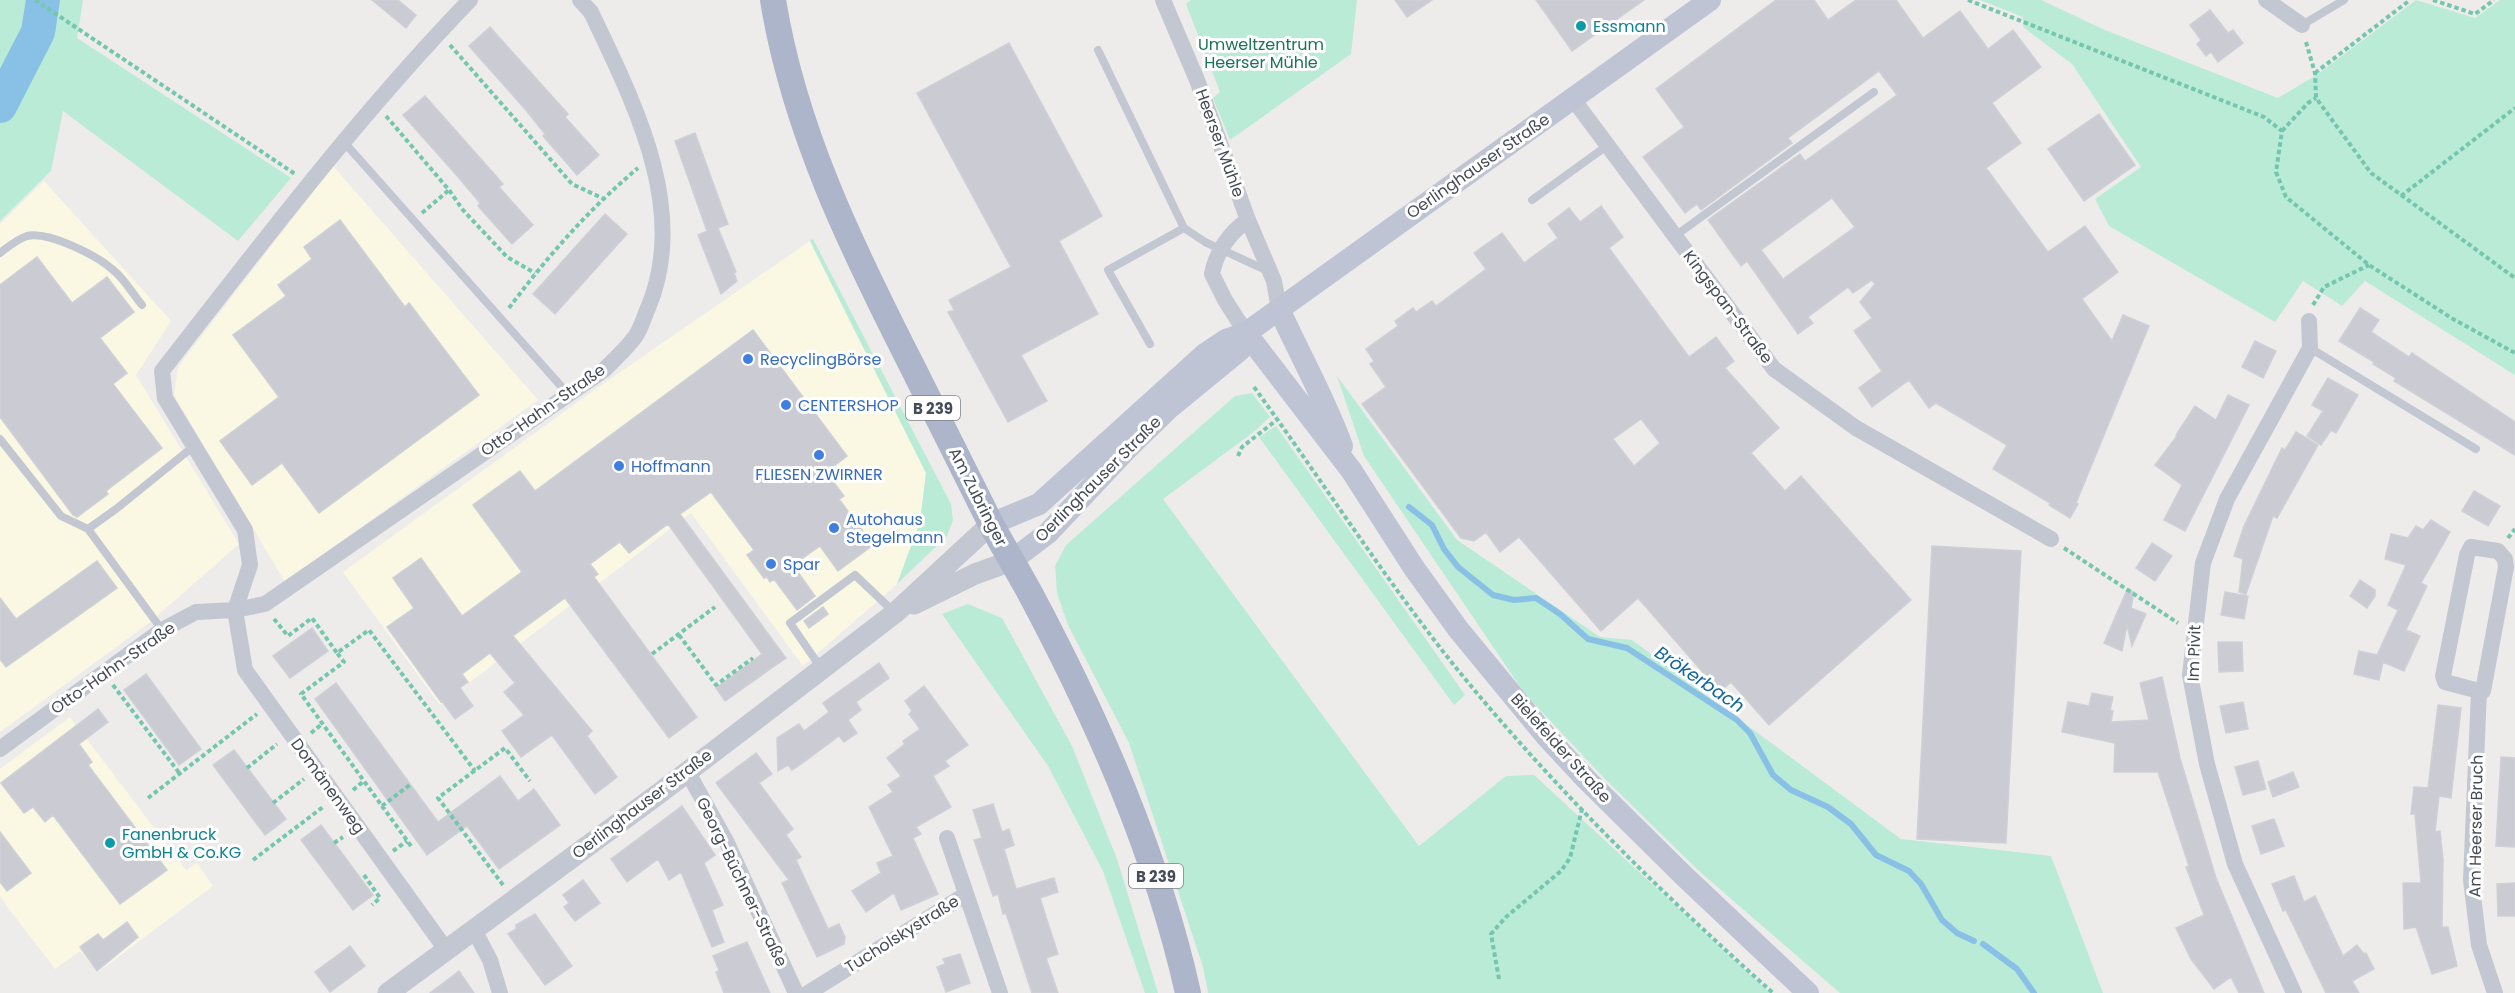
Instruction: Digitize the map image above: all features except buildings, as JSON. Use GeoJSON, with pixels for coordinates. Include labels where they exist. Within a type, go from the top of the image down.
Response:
{"type":"FeatureCollection","features":[{"type":"Feature","properties":{"kind":"main road","name":"Am Zubringer"},"geometry":{"type":"LineString","coordinates":[[773,0],[795,97],[824,179],[864,272],[991,524],[1031,595],[1112,762],[1156,878],[1188,993]]}},
{"type":"Feature","properties":{"kind":"main road","name":"Oerlinghauser Straße"},"geometry":{"type":"LineString","coordinates":[[991,524],[1039,504],[1205,354],[1226,340],[1246,333],[1710,0]]}},
{"type":"Feature","properties":{"kind":"main road","name":"Bielefelder Straße"},"geometry":{"type":"LineString","coordinates":[[1279,309],[1329,409],[1351,470]]}},
{"type":"Feature","properties":{"kind":"main road","name":"Oerlinghauser Straße"},"geometry":{"type":"LineString","coordinates":[[1011,561],[1048,533],[1168,409],[1240,350],[1246,333]]}},
{"type":"Feature","properties":{"kind":"main road","name":"Bielefelder Straße"},"geometry":{"type":"LineString","coordinates":[[1246,333],[1351,470],[1414,568],[1458,629],[1546,736],[1683,875],[1809,993]]}},
{"type":"Feature","properties":{"kind":"street"},"geometry":{"type":"LineString","coordinates":[[235,610],[250,565],[245,530],[165,398],[162,371],[308,183],[375,103],[470,0]]}},
{"type":"Feature","properties":{"kind":"street","name":"Otto-Hahn-Straße"},"geometry":{"type":"LineString","coordinates":[[0,749],[162,630],[196,612],[235,610],[265,604],[604,370],[636,336],[658,285],[663,231],[652,157],[636,108],[591,12],[580,0]]}},
{"type":"Feature","properties":{"kind":"street","name":"Heerser Mühle"},"geometry":{"type":"LineString","coordinates":[[1163,0],[1197,80],[1248,220],[1271,272],[1279,309]]}},
{"type":"Feature","properties":{"kind":"street"},"geometry":{"type":"LineString","coordinates":[[2266,0],[2302,25]]}},
{"type":"Feature","properties":{"kind":"street","name":"Kingspan-Straße"},"geometry":{"type":"LineString","coordinates":[[1574,99],[1774,369],[1856,428],[2051,539]]}},
{"type":"Feature","properties":{"kind":"street"},"geometry":{"type":"LineString","coordinates":[[1246,333],[1212,274],[1221,250],[1239,226],[1248,220]]}},
{"type":"Feature","properties":{"kind":"street"},"geometry":{"type":"LineString","coordinates":[[2309,321],[2310,348]]}},
{"type":"Feature","properties":{"kind":"street","name":"Im Pivit"},"geometry":{"type":"LineString","coordinates":[[2294,993],[2235,864],[2207,764],[2190,675],[2203,563],[2227,499],[2310,348]]}},
{"type":"Feature","properties":{"kind":"street","name":"Oerlinghauser Straße"},"geometry":{"type":"LineString","coordinates":[[388,993],[895,613],[991,524]]}},
{"type":"Feature","properties":{"kind":"street","name":"Am Heerser Bruch"},"geometry":{"type":"LineString","coordinates":[[2471,547],[2498,551],[2505,559],[2506,567],[2483,691],[2479,692],[2450,685],[2445,682],[2443,676],[2467,555],[2471,547]]}},
{"type":"Feature","properties":{"kind":"street","name":"Oerlinghauser Straße"},"geometry":{"type":"LineString","coordinates":[[895,613],[975,574],[1011,561]]}},
{"type":"Feature","properties":{"kind":"street","name":"Domänenweg"},"geometry":{"type":"LineString","coordinates":[[235,610],[244,670],[447,951]]}},
{"type":"Feature","properties":{"kind":"street","name":"Am Heerser Bruch"},"geometry":{"type":"LineString","coordinates":[[2479,692],[2471,880],[2479,945],[2494,993]]}},
{"type":"Feature","properties":{"kind":"street","name":"Georg-Büchner-Straße"},"geometry":{"type":"LineString","coordinates":[[687,771],[727,843],[796,993]]}},
{"type":"Feature","properties":{"kind":"street","name":"Tucholskystraße"},"geometry":{"type":"LineString","coordinates":[[947,838],[1000,993]]}},
{"type":"Feature","properties":{"kind":"street","name":"Tucholskystraße"},"geometry":{"type":"LineString","coordinates":[[808,993],[965,895]]}},
{"type":"Feature","properties":{"kind":"street"},"geometry":{"type":"LineString","coordinates":[[474,930],[490,960],[500,993]]}},
{"type":"Feature","properties":{"kind":"lane"},"geometry":{"type":"LineString","coordinates":[[2302,25],[2344,0]]}},
{"type":"Feature","properties":{"kind":"lane"},"geometry":{"type":"LineString","coordinates":[[1098,50],[1184,228],[1221,250],[1271,272]]}},
{"type":"Feature","properties":{"kind":"lane"},"geometry":{"type":"LineString","coordinates":[[1676,236],[1874,92]]}},
{"type":"Feature","properties":{"kind":"lane"},"geometry":{"type":"LineString","coordinates":[[343,141],[567,394]]}},
{"type":"Feature","properties":{"kind":"lane"},"geometry":{"type":"LineString","coordinates":[[1532,200],[1608,145]]}},
{"type":"Feature","properties":{"kind":"lane"},"geometry":{"type":"LineString","coordinates":[[1150,344],[1108,270],[1184,228]]}},
{"type":"Feature","properties":{"kind":"lane"},"geometry":{"type":"LineString","coordinates":[[0,253],[26,236],[38,234],[60,242],[98,259],[114,270],[142,305]]}},
{"type":"Feature","properties":{"kind":"lane"},"geometry":{"type":"LineString","coordinates":[[2310,348],[2476,449]]}},
{"type":"Feature","properties":{"kind":"lane"},"geometry":{"type":"LineString","coordinates":[[0,438],[61,516],[88,529],[162,630]]}},
{"type":"Feature","properties":{"kind":"lane"},"geometry":{"type":"LineString","coordinates":[[88,529],[194,446]]}},
{"type":"Feature","properties":{"kind":"lane"},"geometry":{"type":"LineString","coordinates":[[821,668],[789,623],[855,575],[895,613]]}},
{"type":"Feature","properties":{"kind":"path"},"geometry":{"type":"LineString","coordinates":[[35,0],[308,183]]}},
{"type":"Feature","properties":{"kind":"path"},"geometry":{"type":"LineString","coordinates":[[1968,0],[2264,117],[2282,131]]}},
{"type":"Feature","properties":{"kind":"path"},"geometry":{"type":"LineString","coordinates":[[2315,73],[2410,0]]}},
{"type":"Feature","properties":{"kind":"path"},"geometry":{"type":"LineString","coordinates":[[2433,0],[2475,14],[2494,0]]}},
{"type":"Feature","properties":{"kind":"path"},"geometry":{"type":"LineString","coordinates":[[2302,25],[2315,73],[2316,98],[2371,173],[2515,278]]}},
{"type":"Feature","properties":{"kind":"path"},"geometry":{"type":"LineString","coordinates":[[439,33],[572,184],[602,198]]}},
{"type":"Feature","properties":{"kind":"path"},"geometry":{"type":"LineString","coordinates":[[2316,98],[2308,103],[2282,131],[2276,172],[2286,197],[2368,266],[2453,319],[2515,353]]}},
{"type":"Feature","properties":{"kind":"path"},"geometry":{"type":"LineString","coordinates":[[375,103],[449,190],[463,210],[507,257],[535,273]]}},
{"type":"Feature","properties":{"kind":"path"},"geometry":{"type":"LineString","coordinates":[[2401,196],[2515,108]]}},
{"type":"Feature","properties":{"kind":"path"},"geometry":{"type":"LineString","coordinates":[[501,318],[535,273],[602,198],[652,157]]}},
{"type":"Feature","properties":{"kind":"path"},"geometry":{"type":"LineString","coordinates":[[414,219],[449,190]]}},
{"type":"Feature","properties":{"kind":"path"},"geometry":{"type":"LineString","coordinates":[[2324,287],[2368,266]]}},
{"type":"Feature","properties":{"kind":"path"},"geometry":{"type":"LineString","coordinates":[[1238,456],[1242,447],[1278,419]]}},
{"type":"Feature","properties":{"kind":"path"},"geometry":{"type":"LineString","coordinates":[[2051,539],[2194,633]]}},
{"type":"Feature","properties":{"kind":"path"},"geometry":{"type":"LineString","coordinates":[[652,654],[715,607]]}},
{"type":"Feature","properties":{"kind":"path"},"geometry":{"type":"LineString","coordinates":[[272,616],[288,636],[312,618],[344,662],[301,694],[411,846]]}},
{"type":"Feature","properties":{"kind":"path"},"geometry":{"type":"LineString","coordinates":[[338,653],[369,630],[475,771]]}},
{"type":"Feature","properties":{"kind":"path"},"geometry":{"type":"LineString","coordinates":[[679,634],[716,685],[753,658]]}},
{"type":"Feature","properties":{"kind":"path"},"geometry":{"type":"LineString","coordinates":[[104,673],[180,774]]}},
{"type":"Feature","properties":{"kind":"path"},"geometry":{"type":"LineString","coordinates":[[148,798],[269,705]]}},
{"type":"Feature","properties":{"kind":"path"},"geometry":{"type":"LineString","coordinates":[[247,768],[290,734]]}},
{"type":"Feature","properties":{"kind":"path"},"geometry":{"type":"LineString","coordinates":[[503,885],[438,798],[505,748],[530,781]]}},
{"type":"Feature","properties":{"kind":"path"},"geometry":{"type":"LineString","coordinates":[[273,803],[316,770]]}},
{"type":"Feature","properties":{"kind":"path"},"geometry":{"type":"LineString","coordinates":[[1498,979],[1491,934],[1506,917],[1561,871],[1570,858],[1582,810],[1586,778]]}},
{"type":"Feature","properties":{"kind":"path"},"geometry":{"type":"LineString","coordinates":[[382,806],[411,784]]}},
{"type":"Feature","properties":{"kind":"path"},"geometry":{"type":"LineString","coordinates":[[253,860],[336,797]]}},
{"type":"Feature","properties":{"kind":"path"},"geometry":{"type":"LineString","coordinates":[[364,875],[380,898],[372,905]]}},
{"type":"Feature","properties":{"kind":"shaded area"},"geometry":{"type":"Polygon","coordinates":[[[333,166],[538,400],[285,582],[174,395],[178,367],[333,166]]]}},
{"type":"Feature","properties":{"kind":"shaded area"},"geometry":{"type":"Polygon","coordinates":[[[44,181],[171,321],[136,375],[239,544],[149,623],[0,732],[0,224],[44,181]]]}},
{"type":"Feature","properties":{"kind":"shaded area"},"geometry":{"type":"Polygon","coordinates":[[[810,241],[926,473],[920,522],[897,584],[803,666],[691,513],[440,705],[343,572],[593,391],[810,241]]]}},
{"type":"Feature","properties":{"kind":"shaded area"},"geometry":{"type":"Polygon","coordinates":[[[70,717],[186,870],[197,863],[213,886],[98,972],[80,951],[55,969],[0,897],[0,769],[70,717]]]}},
{"type":"Feature","properties":{"kind":"green space"},"geometry":{"type":"Polygon","coordinates":[[[0,0],[83,0],[77,38],[291,178],[238,241],[63,111],[51,171],[0,221],[0,0]]]}},
{"type":"Feature","properties":{"kind":"green space","name":"Umweltzentrum Heerser Mühle"},"geometry":{"type":"Polygon","coordinates":[[[1191,0],[1357,0],[1351,54],[1230,140],[1213,98],[1220,92],[1186,4],[1191,0]]]}},
{"type":"Feature","properties":{"kind":"green space"},"geometry":{"type":"Polygon","coordinates":[[[1980,0],[2041,0],[2105,30],[2278,98],[2318,74],[2416,0],[2475,18],[2500,0],[2515,0],[2515,375],[2365,281],[2342,306],[2303,281],[2275,322],[2109,226],[2095,199],[2141,167],[2072,64],[2023,27],[2023,17],[1980,0]]]}},
{"type":"Feature","properties":{"kind":"green space"},"geometry":{"type":"Polygon","coordinates":[[[813,239],[951,504],[953,520],[947,536],[897,584],[920,522],[926,473],[810,241],[813,239]]]}},
{"type":"Feature","properties":{"kind":"green space"},"geometry":{"type":"Polygon","coordinates":[[[1337,376],[1457,540],[1600,637],[1632,640],[1901,839],[2051,856],[2103,993],[1840,993],[1700,872],[1604,778],[1525,694],[1364,456],[1337,376]]]}},
{"type":"Feature","properties":{"kind":"green space"},"geometry":{"type":"Polygon","coordinates":[[[1252,393],[1270,417],[1255,431],[1163,499],[1419,846],[1506,776],[1534,775],[1770,993],[1208,993],[1203,967],[1129,743],[1068,625],[1057,593],[1055,566],[1066,545],[1235,396],[1252,393]]]}},
{"type":"Feature","properties":{"kind":"green space"},"geometry":{"type":"Polygon","coordinates":[[[1276,426],[1465,695],[1454,705],[1259,437],[1276,426]]]}},
{"type":"Feature","properties":{"kind":"green space"},"geometry":{"type":"Polygon","coordinates":[[[968,604],[1002,618],[1072,746],[1117,859],[1158,993],[1145,993],[1103,871],[1048,766],[942,614],[968,604]]]}},
{"type":"Feature","properties":{"kind":"waterway"},"geometry":{"type":"LineString","coordinates":[[0,106],[38,32],[43,0]]}},
{"type":"Feature","properties":{"kind":"waterway","name":"Brökerbach"},"geometry":{"type":"LineString","coordinates":[[1409,507],[1432,525],[1444,549],[1458,567],[1493,595],[1514,600],[1536,598],[1560,614],[1588,639],[1627,648],[1737,720],[1750,733],[1773,775],[1791,790],[1828,807],[1851,824],[1876,855],[1909,871],[1921,884],[1942,920],[1957,933],[1974,941]]}},
{"type":"Feature","properties":{"kind":"waterway","name":"Brökerbach"},"geometry":{"type":"LineString","coordinates":[[1983,944],[2017,969],[2034,993]]}},
{"type":"Feature","properties":{"kind":"place","name":"Essmann"},"geometry":{"type":"Point","coordinates":[1581,26]}},
{"type":"Feature","properties":{"kind":"place","name":"RecyclingBörse"},"geometry":{"type":"Point","coordinates":[748,359]}},
{"type":"Feature","properties":{"kind":"place","name":"CENTERSHOP"},"geometry":{"type":"Point","coordinates":[786,405]}},
{"type":"Feature","properties":{"kind":"place","name":"FLIESEN ZWIRNER"},"geometry":{"type":"Point","coordinates":[819,455]}},
{"type":"Feature","properties":{"kind":"place","name":"Hoffmann"},"geometry":{"type":"Point","coordinates":[619,466]}},
{"type":"Feature","properties":{"kind":"place","name":"Autohaus Stegelmann"},"geometry":{"type":"Point","coordinates":[834,528]}},
{"type":"Feature","properties":{"kind":"place","name":"Spar"},"geometry":{"type":"Point","coordinates":[771,564]}},
{"type":"Feature","properties":{"kind":"place","name":"Fanenbruck GmbH & Co.KG"},"geometry":{"type":"Point","coordinates":[110,843]}}]}
